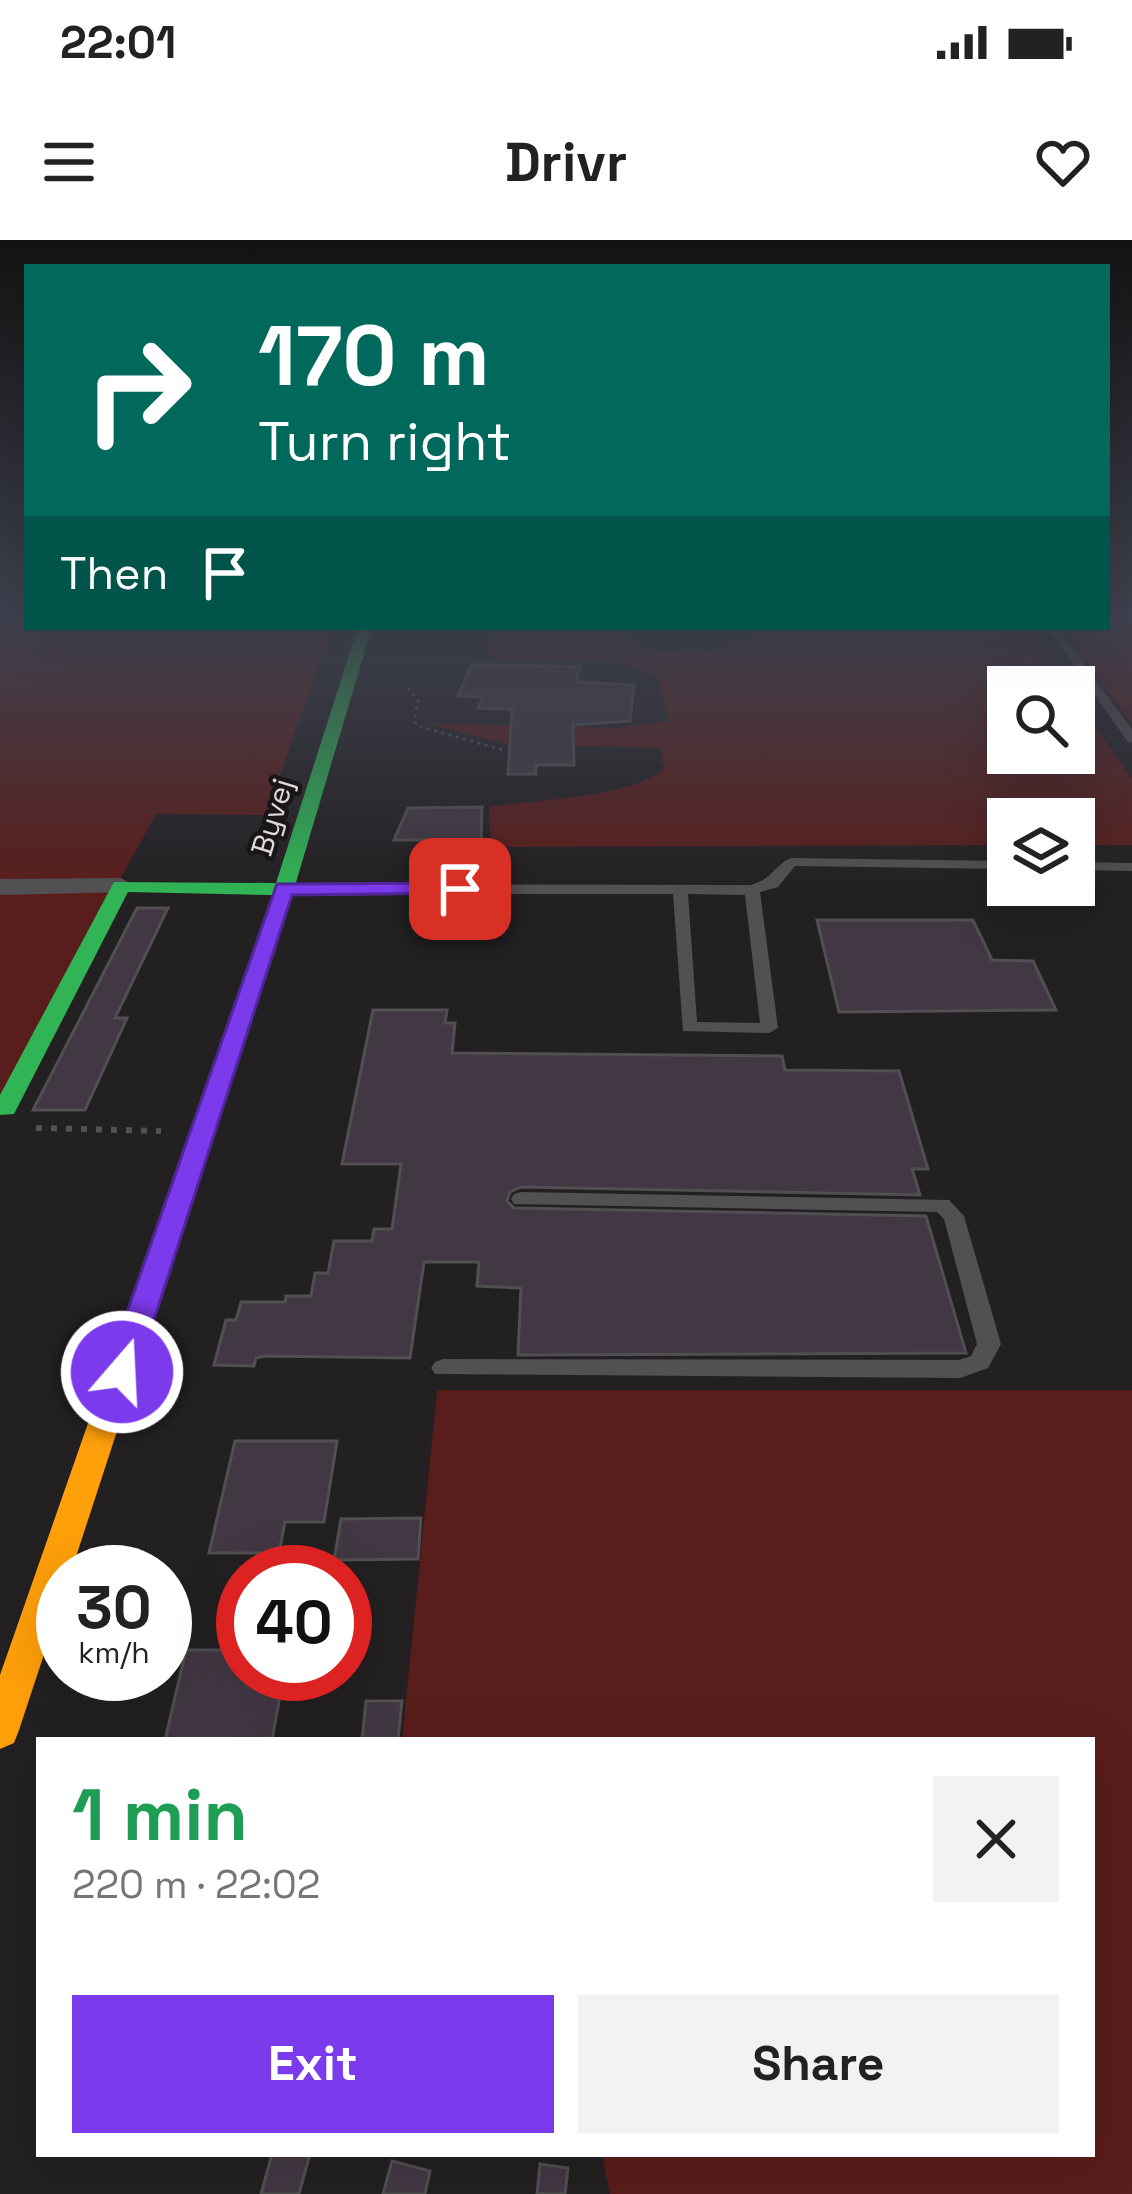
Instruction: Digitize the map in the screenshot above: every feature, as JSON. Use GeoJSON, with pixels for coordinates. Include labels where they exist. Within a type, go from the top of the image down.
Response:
{"type":"FeatureCollection","features":[{"type":"Feature","properties":{"kind":"street","name":"Byvej"},"geometry":{"type":"LineString","coordinates":[[0,1730],[284,889],[340,708]]}},
{"type":"Feature","properties":{"kind":"street","name":"Byvej"},"geometry":{"type":"LineString","coordinates":[[0,886],[284,889]]}},
{"type":"Feature","properties":{"kind":"street"},"geometry":{"type":"LineString","coordinates":[[14,1118],[121,886]]}},
{"type":"Feature","properties":{"kind":"lane"},"geometry":{"type":"LineString","coordinates":[[1110,708],[1132,739]]}},
{"type":"Feature","properties":{"kind":"lane"},"geometry":{"type":"LineString","coordinates":[[284,889],[752,890],[773,884],[790,862],[987,865]]}},
{"type":"Feature","properties":{"kind":"lane"},"geometry":{"type":"LineString","coordinates":[[1095,866],[1132,867]]}},
{"type":"Feature","properties":{"kind":"lane"},"geometry":{"type":"LineString","coordinates":[[680,889],[689,1027],[769,1028],[752,890]]}},
{"type":"Feature","properties":{"kind":"lane"},"geometry":{"type":"LineString","coordinates":[[443,1368],[960,1369],[980,1362],[989,1344],[954,1216],[942,1205],[521,1199]]}},
{"type":"Feature","properties":{"kind":"path"},"geometry":{"type":"LineString","coordinates":[[417,708],[418,726],[503,749]]}},
{"type":"Feature","properties":{"kind":"path"},"geometry":{"type":"LineString","coordinates":[[14,1118],[201,1132]]}},
{"type":"Feature","properties":{"kind":"shaded area"},"geometry":{"type":"Polygon","coordinates":[[[0,708],[303,708],[266,815],[156,814],[0,1097],[0,708]]]}},
{"type":"Feature","properties":{"kind":"shaded area"},"geometry":{"type":"Polygon","coordinates":[[[666,708],[987,708],[987,774],[1095,774],[1095,726],[1132,779],[1132,845],[1095,845],[1095,798],[987,798],[987,845],[491,847],[489,807],[632,785],[664,768],[660,748],[506,744],[424,723],[618,728],[669,721],[666,708]]]}},
{"type":"Feature","properties":{"kind":"shaded area"},"geometry":{"type":"Polygon","coordinates":[[[1121,708],[1132,708],[1132,724],[1121,708]]]}},
{"type":"Feature","properties":{"kind":"shaded area"},"geometry":{"type":"Polygon","coordinates":[[[437,1390],[1132,1390],[1132,2194],[610,2194],[603,2157],[1095,2157],[1095,1737],[402,1737],[437,1390]]]}},
{"type":"Feature","properties":{"kind":"building"},"geometry":{"type":"Polygon","coordinates":[[[484,708],[631,708],[630,721],[573,725],[574,765],[536,765],[536,774],[508,774],[512,709],[484,708]]]}},
{"type":"Feature","properties":{"kind":"building"},"geometry":{"type":"Polygon","coordinates":[[[482,807],[481,846],[425,846],[426,840],[394,840],[408,808],[482,807]]]}},
{"type":"Feature","properties":{"kind":"building"},"geometry":{"type":"Polygon","coordinates":[[[137,908],[168,908],[115,1018],[127,1018],[85,1110],[33,1110],[137,908]]]}},
{"type":"Feature","properties":{"kind":"building"},"geometry":{"type":"Polygon","coordinates":[[[817,920],[973,920],[992,960],[1033,961],[1056,1010],[839,1012],[817,920]]]}},
{"type":"Feature","properties":{"kind":"building"},"geometry":{"type":"Polygon","coordinates":[[[373,1010],[447,1010],[445,1023],[455,1023],[452,1053],[782,1056],[785,1070],[899,1071],[928,1169],[912,1169],[920,1195],[521,1187],[510,1192],[507,1201],[514,1208],[926,1216],[966,1353],[518,1355],[521,1288],[477,1286],[479,1262],[424,1262],[410,1358],[265,1356],[256,1358],[254,1366],[214,1365],[226,1320],[236,1320],[241,1302],[285,1302],[286,1296],[311,1296],[315,1273],[328,1273],[334,1241],[372,1241],[374,1229],[392,1229],[401,1164],[342,1164],[373,1010]]]}},
{"type":"Feature","properties":{"kind":"building"},"geometry":{"type":"Polygon","coordinates":[[[235,1441],[337,1441],[324,1522],[285,1522],[281,1545],[216,1545],[216,1553],[209,1553],[235,1441]]]}},
{"type":"Feature","properties":{"kind":"building"},"geometry":{"type":"Polygon","coordinates":[[[421,1518],[418,1559],[372,1560],[372,1545],[337,1545],[341,1519],[421,1518]]]}},
{"type":"Feature","properties":{"kind":"building"},"geometry":{"type":"Polygon","coordinates":[[[192,1650],[216,1650],[216,1701],[279,1701],[273,1737],[166,1737],[174,1701],[192,1701],[192,1650]]]}},
{"type":"Feature","properties":{"kind":"building"},"geometry":{"type":"Polygon","coordinates":[[[366,1701],[402,1701],[398,1737],[362,1737],[366,1701]]]}},
{"type":"Feature","properties":{"kind":"building"},"geometry":{"type":"Polygon","coordinates":[[[271,2157],[309,2157],[299,2194],[261,2194],[271,2157]]]}},
{"type":"Feature","properties":{"kind":"building"},"geometry":{"type":"Polygon","coordinates":[[[392,2161],[430,2171],[425,2194],[383,2194],[392,2161]]]}},
{"type":"Feature","properties":{"kind":"building"},"geometry":{"type":"Polygon","coordinates":[[[540,2164],[568,2168],[565,2194],[537,2194],[540,2164]]]}},
{"type":"Feature","properties":{"kind":"traffic: fast"},"geometry":{"type":"LineString","coordinates":[[157,1266],[340,708]]}},
{"type":"Feature","properties":{"kind":"traffic: fast"},"geometry":{"type":"LineString","coordinates":[[5,1109],[121,886],[284,889]]}},
{"type":"Feature","properties":{"kind":"traffic: slow"},"geometry":{"type":"LineString","coordinates":[[0,1730],[157,1266]]}},
{"type":"Feature","properties":{"kind":"route"},"geometry":{"type":"LineString","coordinates":[[122,1372],[284,889],[460,889]]}}]}
